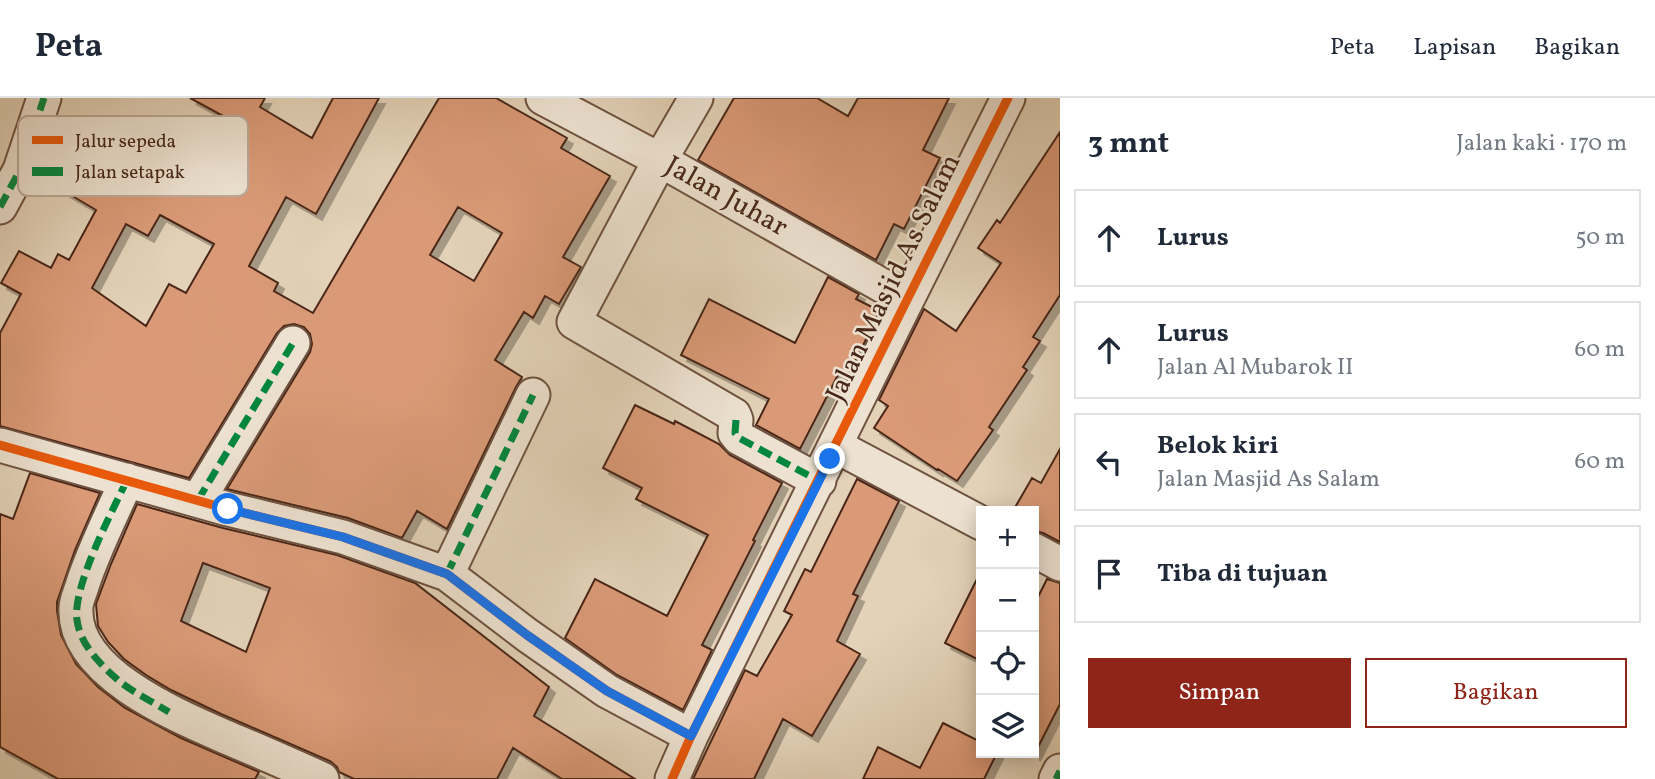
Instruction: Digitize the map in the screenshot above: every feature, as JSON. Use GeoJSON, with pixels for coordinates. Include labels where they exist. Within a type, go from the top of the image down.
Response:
{"type":"FeatureCollection","features":[{"type":"Feature","properties":{"kind":"street"},"geometry":{"type":"LineString","coordinates":[[38,116],[44,98]]}},
{"type":"Feature","properties":{"kind":"street","name":"Jalan Juhar"},"geometry":{"type":"LineString","coordinates":[[543,98],[660,160],[883,286],[908,297]]}},
{"type":"Feature","properties":{"kind":"street"},"geometry":{"type":"LineString","coordinates":[[696,98],[574,322],[734,415],[735,432],[739,438],[819,481]]}},
{"type":"Feature","properties":{"kind":"street","name":"Jalan Masjid As Salam"},"geometry":{"type":"LineString","coordinates":[[672,779],[1008,98]]}},
{"type":"Feature","properties":{"kind":"street"},"geometry":{"type":"LineString","coordinates":[[0,207],[18,174]]}},
{"type":"Feature","properties":{"kind":"street"},"geometry":{"type":"LineString","coordinates":[[198,500],[293,343]]}},
{"type":"Feature","properties":{"kind":"street"},"geometry":{"type":"LineString","coordinates":[[447,574],[533,395]]}},
{"type":"Feature","properties":{"kind":"street"},"geometry":{"type":"LineString","coordinates":[[0,445],[343,537],[447,574],[607,691],[691,736]]}},
{"type":"Feature","properties":{"kind":"street"},"geometry":{"type":"LineString","coordinates":[[836,446],[976,520]]}},
{"type":"Feature","properties":{"kind":"street"},"geometry":{"type":"LineString","coordinates":[[127,480],[92,556],[76,606],[77,623],[85,644],[98,662],[121,682],[169,712],[322,779]]}},
{"type":"Feature","properties":{"kind":"street"},"geometry":{"type":"LineString","coordinates":[[1039,553],[1060,564]]}},
{"type":"Feature","properties":{"kind":"street"},"geometry":{"type":"LineString","coordinates":[[1056,779],[1060,771]]}},
{"type":"Feature","properties":{"kind":"building"},"geometry":{"type":"Polygon","coordinates":[[[190,98],[265,98],[260,107],[312,138],[333,98],[379,98],[316,214],[286,197],[249,266],[278,283],[274,291],[313,313],[439,98],[496,98],[567,138],[561,148],[610,176],[563,257],[581,267],[559,304],[545,296],[533,318],[524,312],[495,360],[522,377],[447,529],[417,511],[402,538],[348,518],[227,489],[310,352],[310,334],[304,327],[294,324],[284,326],[277,333],[189,478],[0,426],[0,333],[21,294],[1,283],[19,251],[51,268],[58,254],[69,260],[96,210],[72,196],[248,196],[248,116],[223,116],[190,98]],[[458,207],[430,255],[474,281],[502,233],[458,207]],[[160,215],[148,236],[126,224],[92,288],[146,326],[169,284],[186,293],[214,244],[160,215]]]}},
{"type":"Feature","properties":{"kind":"building"},"geometry":{"type":"Polygon","coordinates":[[[734,98],[817,98],[848,116],[858,98],[949,98],[923,150],[940,158],[904,229],[894,224],[876,260],[698,160],[734,98]]]}},
{"type":"Feature","properties":{"kind":"building"},"geometry":{"type":"Polygon","coordinates":[[[1060,132],[1060,295],[1033,337],[1040,341],[1023,367],[1027,370],[989,427],[993,430],[957,481],[874,428],[888,406],[879,400],[924,309],[956,331],[1001,263],[978,248],[997,220],[1000,223],[1060,132]]]}},
{"type":"Feature","properties":{"kind":"building"},"geometry":{"type":"Polygon","coordinates":[[[828,277],[859,294],[856,299],[880,311],[847,378],[839,373],[800,449],[756,425],[769,399],[681,355],[709,299],[795,343],[828,277]]]}},
{"type":"Feature","properties":{"kind":"building"},"geometry":{"type":"Polygon","coordinates":[[[635,405],[674,424],[675,421],[719,444],[730,455],[782,483],[702,645],[712,650],[683,710],[617,675],[565,638],[595,579],[667,616],[708,535],[636,499],[642,488],[603,468],[635,405]]]}},
{"type":"Feature","properties":{"kind":"building"},"geometry":{"type":"Polygon","coordinates":[[[1060,449],[1060,542],[1039,532],[1039,506],[1016,506],[1032,478],[1041,483],[1060,449]]]}},
{"type":"Feature","properties":{"kind":"building"},"geometry":{"type":"Polygon","coordinates":[[[30,473],[100,493],[75,550],[57,602],[61,635],[76,664],[98,687],[125,708],[181,738],[259,772],[255,779],[58,779],[0,747],[0,514],[13,519],[30,473]]]}},
{"type":"Feature","properties":{"kind":"building"},"geometry":{"type":"Polygon","coordinates":[[[857,479],[899,501],[853,594],[858,596],[837,641],[860,654],[812,736],[783,719],[754,779],[693,779],[745,670],[757,676],[792,615],[784,611],[805,569],[811,572],[857,479]]]}},
{"type":"Feature","properties":{"kind":"building"},"geometry":{"type":"Polygon","coordinates":[[[137,504],[337,555],[415,583],[549,687],[534,716],[635,779],[562,779],[513,748],[497,779],[354,779],[339,772],[330,761],[171,690],[124,659],[98,626],[96,604],[137,504]],[[203,563],[181,621],[246,652],[270,588],[203,563]]]}},
{"type":"Feature","properties":{"kind":"building"},"geometry":{"type":"Polygon","coordinates":[[[1047,579],[1060,583],[1060,704],[1039,745],[1039,632],[1039,595],[1047,579]]]}},
{"type":"Feature","properties":{"kind":"building"},"geometry":{"type":"Polygon","coordinates":[[[976,581],[976,658],[945,643],[976,581]]]}},
{"type":"Feature","properties":{"kind":"building"},"geometry":{"type":"Polygon","coordinates":[[[943,723],[976,740],[976,758],[994,758],[984,779],[863,779],[878,747],[920,768],[943,723]]]}},
{"type":"Feature","properties":{"kind":"marked path"},"geometry":{"type":"LineString","coordinates":[[38,116],[44,98]]}},
{"type":"Feature","properties":{"kind":"marked path"},"geometry":{"type":"LineString","coordinates":[[0,207],[18,174]]}},
{"type":"Feature","properties":{"kind":"marked path"},"geometry":{"type":"LineString","coordinates":[[198,500],[293,343]]}},
{"type":"Feature","properties":{"kind":"marked path"},"geometry":{"type":"LineString","coordinates":[[447,574],[533,395]]}},
{"type":"Feature","properties":{"kind":"marked path"},"geometry":{"type":"LineString","coordinates":[[736,420],[735,433],[739,438],[819,481]]}},
{"type":"Feature","properties":{"kind":"marked path"},"geometry":{"type":"LineString","coordinates":[[127,480],[87,570],[77,606],[77,620],[82,638],[105,668],[119,681],[169,712]]}},
{"type":"Feature","properties":{"kind":"marked path"},"geometry":{"type":"LineString","coordinates":[[1056,779],[1060,771]]}},
{"type":"Feature","properties":{"kind":"cycle path"},"geometry":{"type":"LineString","coordinates":[[672,779],[1008,98]]}},
{"type":"Feature","properties":{"kind":"cycle path"},"geometry":{"type":"LineString","coordinates":[[0,445],[228,509],[343,537],[447,574],[607,691],[691,736]]}},
{"type":"Feature","properties":{"kind":"route"},"geometry":{"type":"LineString","coordinates":[[228,509],[343,537],[447,574],[607,691],[691,736],[830,459]]}}]}
